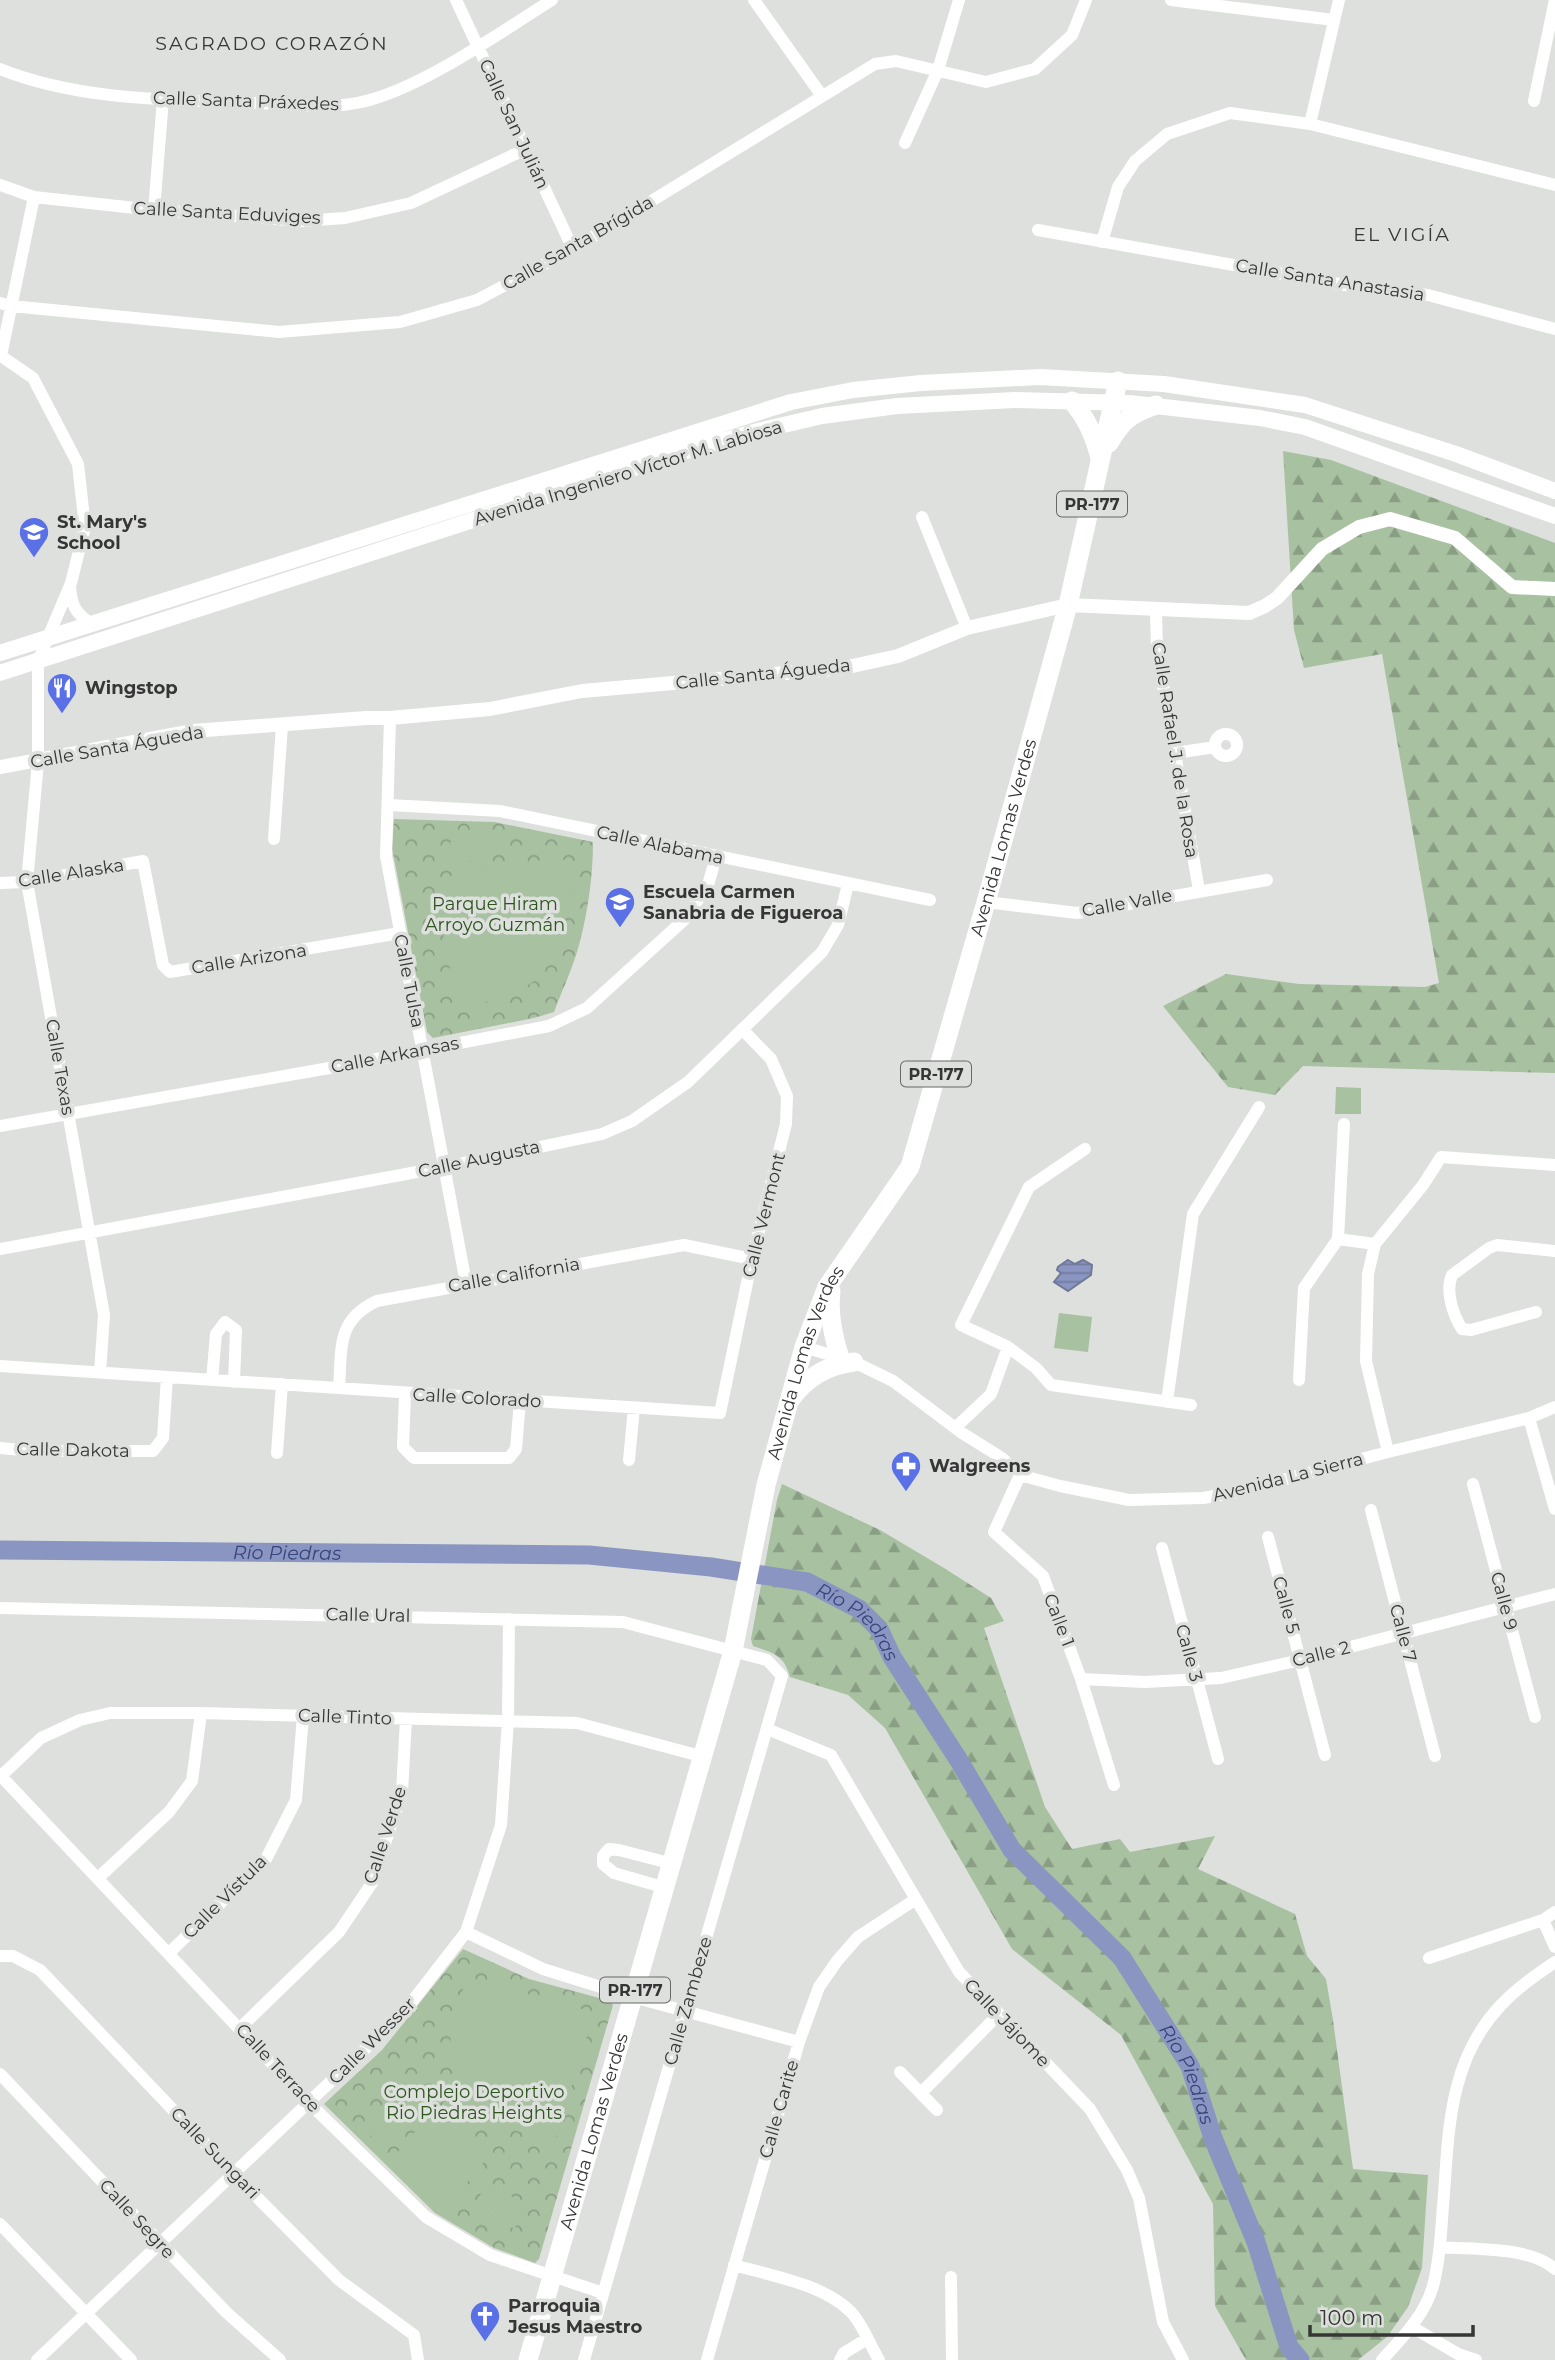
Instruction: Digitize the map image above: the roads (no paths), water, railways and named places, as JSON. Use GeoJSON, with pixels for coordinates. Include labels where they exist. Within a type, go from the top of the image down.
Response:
{"type":"FeatureCollection","features":[{"type":"Feature","properties":{"kind":"main road","name":"Avenida Ingeniero Víctor M. Labiosa"},"geometry":{"type":"LineString","coordinates":[[0,653],[791,402],[853,390],[921,383],[1040,377],[1164,384],[1305,405],[1405,437],[1555,491]]}},
{"type":"Feature","properties":{"kind":"main road","name":"Avenida Lomas Verdes"},"geometry":{"type":"LineString","coordinates":[[528,2360],[733,1651],[766,1485],[804,1346],[827,1287],[910,1167],[1068,605],[1118,381]]}},
{"type":"Feature","properties":{"kind":"main road","name":"Avenida Ingeniero Víctor M. Labiosa"},"geometry":{"type":"LineString","coordinates":[[0,673],[758,430],[822,416],[897,406],[1016,400],[1114,402],[1260,418],[1305,427],[1555,516]]}},
{"type":"Feature","properties":{"kind":"main road"},"geometry":{"type":"LineString","coordinates":[[1072,401],[1085,416],[1102,457]]}},
{"type":"Feature","properties":{"kind":"main road"},"geometry":{"type":"LineString","coordinates":[[1102,457],[1120,425],[1133,414],[1156,405]]}},
{"type":"Feature","properties":{"kind":"main road"},"geometry":{"type":"LineString","coordinates":[[788,1403],[799,1388],[813,1377],[847,1360],[833,1337],[830,1311],[832,1280]]}},
{"type":"Feature","properties":{"kind":"street","name":"Calle San Julián"},"geometry":{"type":"LineString","coordinates":[[456,0],[573,249]]}},
{"type":"Feature","properties":{"kind":"street","name":"Calle Santa Práxedes"},"geometry":{"type":"LineString","coordinates":[[0,69],[62,88],[163,99],[338,106],[370,100],[422,79],[552,0]]}},
{"type":"Feature","properties":{"kind":"street"},"geometry":{"type":"LineString","coordinates":[[754,0],[822,96]]}},
{"type":"Feature","properties":{"kind":"street"},"geometry":{"type":"LineString","coordinates":[[905,143],[938,70],[959,0]]}},
{"type":"Feature","properties":{"kind":"street","name":"Calle Santa Brígida"},"geometry":{"type":"LineString","coordinates":[[6,304],[279,332],[400,322],[477,300],[573,249],[876,64],[896,61],[986,82],[1035,69],[1072,35],[1086,0]]}},
{"type":"Feature","properties":{"kind":"street"},"geometry":{"type":"LineString","coordinates":[[1171,0],[1334,20]]}},
{"type":"Feature","properties":{"kind":"street"},"geometry":{"type":"LineString","coordinates":[[1310,124],[1339,0]]}},
{"type":"Feature","properties":{"kind":"street"},"geometry":{"type":"LineString","coordinates":[[1534,101],[1555,0]]}},
{"type":"Feature","properties":{"kind":"street"},"geometry":{"type":"LineString","coordinates":[[154,210],[163,99]]}},
{"type":"Feature","properties":{"kind":"street"},"geometry":{"type":"LineString","coordinates":[[1102,242],[1118,187],[1135,161],[1167,134],[1230,113],[1310,124],[1555,185]]}},
{"type":"Feature","properties":{"kind":"street","name":"Calle Santa Eduviges"},"geometry":{"type":"LineString","coordinates":[[0,185],[34,197],[154,210],[302,221],[345,218],[411,204],[526,149]]}},
{"type":"Feature","properties":{"kind":"street"},"geometry":{"type":"LineString","coordinates":[[34,197],[6,304],[1,356],[33,378],[78,464],[85,527],[69,586],[38,661]]}},
{"type":"Feature","properties":{"kind":"street","name":"Calle Santa Anastasia"},"geometry":{"type":"LineString","coordinates":[[1038,230],[1345,285],[1428,295],[1555,329]]}},
{"type":"Feature","properties":{"kind":"street"},"geometry":{"type":"LineString","coordinates":[[922,517],[967,628]]}},
{"type":"Feature","properties":{"kind":"street","name":"Calle Santa Águeda"},"geometry":{"type":"LineString","coordinates":[[0,767],[193,731],[490,709],[582,691],[843,668],[898,656],[967,628],[1068,605],[1250,612],[1277,598],[1322,549],[1359,527],[1390,519],[1455,538],[1512,587],[1555,589]]}},
{"type":"Feature","properties":{"kind":"street"},"geometry":{"type":"LineString","coordinates":[[69,586],[72,604],[80,617],[93,624]]}},
{"type":"Feature","properties":{"kind":"street","name":"Calle Rafael J. de la Rosa"},"geometry":{"type":"LineString","coordinates":[[1156,610],[1157,651],[1199,890]]}},
{"type":"Feature","properties":{"kind":"street","name":"Calle Texas"},"geometry":{"type":"LineString","coordinates":[[38,661],[38,762],[27,882],[104,1315],[100,1372]]}},
{"type":"Feature","properties":{"kind":"street","name":"Calle Tulsa"},"geometry":{"type":"LineString","coordinates":[[390,718],[386,856],[466,1283]]}},
{"type":"Feature","properties":{"kind":"street"},"geometry":{"type":"LineString","coordinates":[[274,839],[282,726]]}},
{"type":"Feature","properties":{"kind":"street"},"geometry":{"type":"LineString","coordinates":[[1175,753],[1215,747]]}},
{"type":"Feature","properties":{"kind":"street","name":"Calle Alabama"},"geometry":{"type":"LineString","coordinates":[[389,805],[500,811],[930,900]]}},
{"type":"Feature","properties":{"kind":"street","name":"Calle Arkansas"},"geometry":{"type":"LineString","coordinates":[[0,1126],[549,1026],[587,1008],[685,919],[708,885],[716,857]]}},
{"type":"Feature","properties":{"kind":"street","name":"Calle Alaska"},"geometry":{"type":"LineString","coordinates":[[0,883],[27,882],[143,861]]}},
{"type":"Feature","properties":{"kind":"street","name":"Calle Arizona"},"geometry":{"type":"LineString","coordinates":[[143,861],[163,965],[170,972],[400,933]]}},
{"type":"Feature","properties":{"kind":"street","name":"Calle Valle"},"geometry":{"type":"LineString","coordinates":[[986,902],[1077,913],[1267,880]]}},
{"type":"Feature","properties":{"kind":"street","name":"Calle Augusta"},"geometry":{"type":"LineString","coordinates":[[0,1249],[444,1167],[602,1134],[632,1121],[688,1082],[822,952],[838,925],[848,884]]}},
{"type":"Feature","properties":{"kind":"street","name":"Calle Vermont"},"geometry":{"type":"LineString","coordinates":[[720,1413],[752,1259],[786,1124],[787,1096],[771,1059],[743,1029]]}},
{"type":"Feature","properties":{"kind":"street"},"geometry":{"type":"LineString","coordinates":[[1167,1402],[1193,1214],[1259,1107]]}},
{"type":"Feature","properties":{"kind":"street"},"geometry":{"type":"LineString","coordinates":[[1299,1380],[1304,1288],[1338,1239],[1344,1124]]}},
{"type":"Feature","properties":{"kind":"street"},"geometry":{"type":"LineString","coordinates":[[1085,1149],[1029,1187],[961,1325],[1008,1348],[1036,1368],[1051,1385],[1191,1405]]}},
{"type":"Feature","properties":{"kind":"street"},"geometry":{"type":"LineString","coordinates":[[1388,1452],[1366,1362],[1368,1274],[1375,1244],[1423,1185],[1441,1157],[1555,1166]]}},
{"type":"Feature","properties":{"kind":"street"},"geometry":{"type":"LineString","coordinates":[[1338,1239],[1375,1244]]}},
{"type":"Feature","properties":{"kind":"street","name":"Calle California"},"geometry":{"type":"LineString","coordinates":[[339,1388],[344,1333],[359,1309],[377,1301],[684,1245],[752,1259]]}},
{"type":"Feature","properties":{"kind":"street"},"geometry":{"type":"LineString","coordinates":[[1536,1312],[1471,1330],[1462,1329],[1451,1300],[1450,1280],[1452,1275],[1497,1245],[1555,1251]]}},
{"type":"Feature","properties":{"kind":"street"},"geometry":{"type":"LineString","coordinates":[[212,1380],[216,1334],[225,1322],[236,1329],[234,1382]]}},
{"type":"Feature","properties":{"kind":"street","name":"Avenida La Sierra"},"geometry":{"type":"LineString","coordinates":[[804,1346],[847,1360],[893,1381],[955,1428],[1002,1458],[1020,1475],[1129,1500],[1203,1498],[1237,1492],[1529,1418],[1555,1407]]}},
{"type":"Feature","properties":{"kind":"street"},"geometry":{"type":"LineString","coordinates":[[955,1428],[991,1394],[1008,1348]]}},
{"type":"Feature","properties":{"kind":"street","name":"Calle Colorado"},"geometry":{"type":"LineString","coordinates":[[0,1366],[720,1413]]}},
{"type":"Feature","properties":{"kind":"street","name":"Calle Dakota"},"geometry":{"type":"LineString","coordinates":[[0,1448],[32,1451],[153,1451],[163,1438],[167,1377]]}},
{"type":"Feature","properties":{"kind":"street"},"geometry":{"type":"LineString","coordinates":[[277,1452],[282,1384]]}},
{"type":"Feature","properties":{"kind":"street"},"geometry":{"type":"LineString","coordinates":[[405,1394],[403,1447],[414,1458],[509,1458],[516,1448],[520,1400]]}},
{"type":"Feature","properties":{"kind":"street"},"geometry":{"type":"LineString","coordinates":[[629,1460],[634,1408]]}},
{"type":"Feature","properties":{"kind":"street"},"geometry":{"type":"LineString","coordinates":[[1529,1418],[1555,1509]]}},
{"type":"Feature","properties":{"kind":"street","name":"Calle 1"},"geometry":{"type":"LineString","coordinates":[[1020,1475],[994,1532],[1043,1576],[1081,1679],[1114,1785]]}},
{"type":"Feature","properties":{"kind":"street","name":"Calle 9"},"geometry":{"type":"LineString","coordinates":[[1473,1484],[1535,1717]]}},
{"type":"Feature","properties":{"kind":"street","name":"Calle 7"},"geometry":{"type":"LineString","coordinates":[[1371,1510],[1435,1756]]}},
{"type":"Feature","properties":{"kind":"street","name":"Calle 5"},"geometry":{"type":"LineString","coordinates":[[1268,1537],[1325,1755]]}},
{"type":"Feature","properties":{"kind":"street","name":"Calle 3"},"geometry":{"type":"LineString","coordinates":[[1162,1548],[1218,1759]]}},
{"type":"Feature","properties":{"kind":"street","name":"Calle 2"},"geometry":{"type":"LineString","coordinates":[[1081,1679],[1145,1682],[1221,1678],[1555,1594]]}},
{"type":"Feature","properties":{"kind":"street","name":"Calle Ural"},"geometry":{"type":"LineString","coordinates":[[0,1608],[623,1622],[754,1657]]}},
{"type":"Feature","properties":{"kind":"street","name":"Calle Wesser"},"geometry":{"type":"LineString","coordinates":[[37,2360],[404,2012],[466,1932],[501,1825],[508,1720],[509,1619]]}},
{"type":"Feature","properties":{"kind":"street","name":"Calle Zambeze"},"geometry":{"type":"LineString","coordinates":[[584,2360],[782,1676],[767,1660],[754,1657]]}},
{"type":"Feature","properties":{"kind":"street","name":"Calle Tinto"},"geometry":{"type":"LineString","coordinates":[[1,1775],[41,1738],[80,1720],[110,1713],[577,1723],[704,1757]]}},
{"type":"Feature","properties":{"kind":"street"},"geometry":{"type":"LineString","coordinates":[[99,1878],[169,1812],[192,1782],[201,1713]]}},
{"type":"Feature","properties":{"kind":"street","name":"Calle Vístula"},"geometry":{"type":"LineString","coordinates":[[169,1953],[266,1859],[296,1800],[303,1716]]}},
{"type":"Feature","properties":{"kind":"street","name":"Calle Verde"},"geometry":{"type":"LineString","coordinates":[[240,2028],[339,1932],[372,1883],[402,1792],[406,1719]]}},
{"type":"Feature","properties":{"kind":"street","name":"Calle Jájome"},"geometry":{"type":"LineString","coordinates":[[767,1729],[831,1755],[959,1972],[1090,2109],[1128,2170],[1139,2198],[1163,2322],[1184,2360]]}},
{"type":"Feature","properties":{"kind":"street","name":"Calle Terrace"},"geometry":{"type":"LineString","coordinates":[[1,1775],[309,2103],[426,2217],[490,2255],[603,2293]]}},
{"type":"Feature","properties":{"kind":"street"},"geometry":{"type":"LineString","coordinates":[[666,1888],[614,1872],[603,1864],[603,1856],[609,1849],[619,1850],[673,1864]]}},
{"type":"Feature","properties":{"kind":"street","name":"Calle Carite"},"geometry":{"type":"LineString","coordinates":[[707,2360],[799,2042],[819,1987],[836,1961],[858,1937],[916,1899]]}},
{"type":"Feature","properties":{"kind":"street"},"geometry":{"type":"LineString","coordinates":[[1429,1958],[1543,1920],[1555,1912]]}},
{"type":"Feature","properties":{"kind":"street"},"geometry":{"type":"LineString","coordinates":[[1543,1920],[1555,1947]]}},
{"type":"Feature","properties":{"kind":"street"},"geometry":{"type":"LineString","coordinates":[[466,1932],[543,1969],[633,1997],[799,2042]]}},
{"type":"Feature","properties":{"kind":"street","name":"Calle Sungari"},"geometry":{"type":"LineString","coordinates":[[0,1956],[13,1956],[40,1970],[339,2280],[414,2335],[418,2360]]}},
{"type":"Feature","properties":{"kind":"street"},"geometry":{"type":"LineString","coordinates":[[1382,2360],[1412,2327],[1433,2288],[1440,2247],[1451,2105],[1461,2067],[1479,2034],[1500,2006],[1525,1983],[1555,1962]]}},
{"type":"Feature","properties":{"kind":"street"},"geometry":{"type":"LineString","coordinates":[[921,2093],[998,2014]]}},
{"type":"Feature","properties":{"kind":"street"},"geometry":{"type":"LineString","coordinates":[[900,2072],[937,2110]]}},
{"type":"Feature","properties":{"kind":"street","name":"Calle Segre"},"geometry":{"type":"LineString","coordinates":[[0,2074],[226,2312],[279,2360]]}},
{"type":"Feature","properties":{"kind":"street"},"geometry":{"type":"LineString","coordinates":[[0,2224],[131,2360]]}},
{"type":"Feature","properties":{"kind":"street"},"geometry":{"type":"LineString","coordinates":[[1440,2247],[1518,2253],[1546,2262],[1555,2269]]}},
{"type":"Feature","properties":{"kind":"street"},"geometry":{"type":"LineString","coordinates":[[734,2265],[823,2292],[853,2314],[879,2360]]}},
{"type":"Feature","properties":{"kind":"street"},"geometry":{"type":"LineString","coordinates":[[951,2277],[952,2360]]}},
{"type":"Feature","properties":{"kind":"street"},"geometry":{"type":"LineString","coordinates":[[1412,2327],[1458,2354],[1476,2360]]}},
{"type":"Feature","properties":{"kind":"street"},"geometry":{"type":"LineString","coordinates":[[840,2360],[844,2353],[867,2339]]}},
{"type":"Feature","properties":{"kind":"water"},"geometry":{"type":"Polygon","coordinates":[[[1068,1260],[1075,1264],[1083,1260],[1092,1265],[1091,1275],[1068,1291],[1054,1282],[1061,1273],[1057,1270],[1058,1267],[1068,1260]]]}},
{"type":"Feature","properties":{"kind":"waterway","name":"Río Piedras"},"geometry":{"type":"LineString","coordinates":[[0,1550],[589,1555],[711,1567],[807,1582],[859,1609],[879,1629],[892,1657],[958,1759],[1012,1850],[1122,1958],[1190,2066],[1213,2138],[1256,2242],[1289,2347],[1300,2360]]}},
{"type":"Feature","properties":{"kind":"place","name":"St. Mary's School"},"geometry":{"type":"Point","coordinates":[34,559]}},
{"type":"Feature","properties":{"kind":"place","name":"Wingstop"},"geometry":{"type":"Point","coordinates":[62,715]}},
{"type":"Feature","properties":{"kind":"place","name":"Escuela Carmen Sanabria de Figueroa"},"geometry":{"type":"Point","coordinates":[620,929]}},
{"type":"Feature","properties":{"kind":"place","name":"Walgreens"},"geometry":{"type":"Point","coordinates":[906,1493]}},
{"type":"Feature","properties":{"kind":"place","name":"Parroquia Jesus Maestro"},"geometry":{"type":"Point","coordinates":[485,2343]}},
{"type":"Feature","properties":{"kind":"district","name":"SAGRADO CORAZÓN"},"geometry":{"type":"Point","coordinates":[272,43]}},
{"type":"Feature","properties":{"kind":"district","name":"EL VIGÍA"},"geometry":{"type":"Point","coordinates":[1402,234]}},
{"type":"Feature","properties":{"kind":"park label","name":"Parque Hiram Arroyo Guzmán"},"geometry":{"type":"Point","coordinates":[495,914]}},
{"type":"Feature","properties":{"kind":"park label","name":"Complejo Deportivo Rio Piedras Heights"},"geometry":{"type":"Point","coordinates":[474,2102]}}]}
